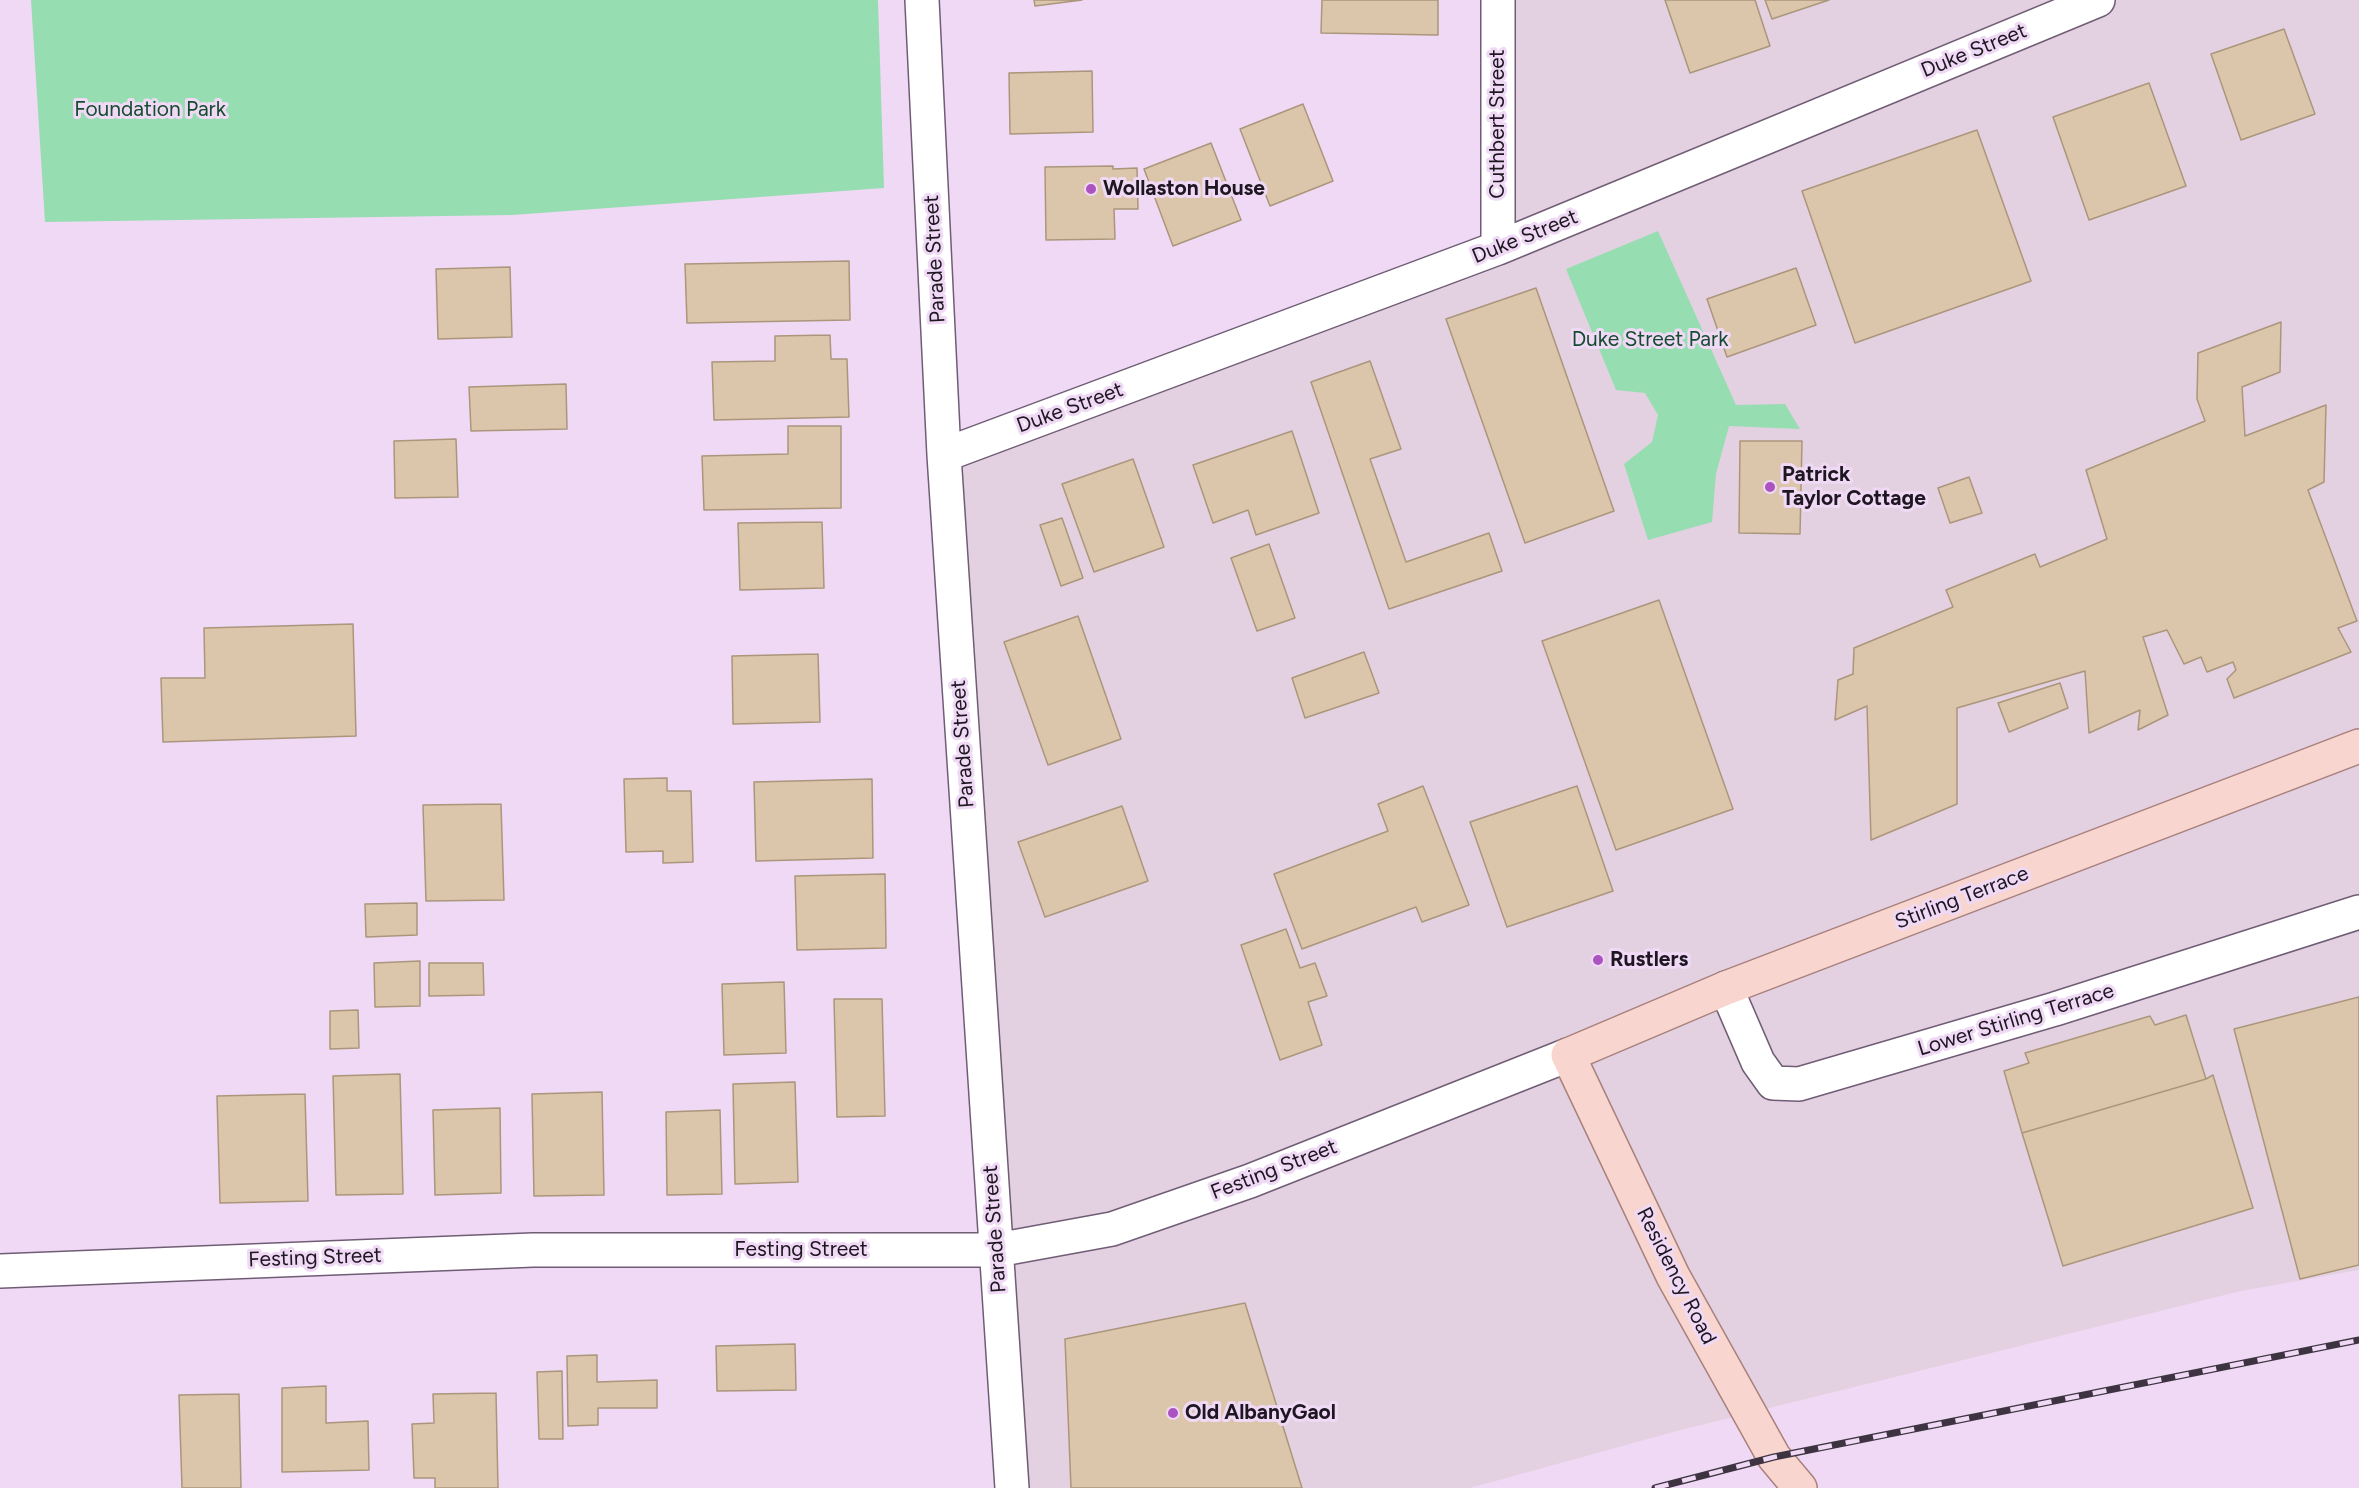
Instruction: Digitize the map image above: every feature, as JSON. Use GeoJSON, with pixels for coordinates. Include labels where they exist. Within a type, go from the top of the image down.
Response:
{"type":"FeatureCollection","features":[{"type":"Feature","properties":{"kind":"main road","name":"Stirling Terrace"},"geometry":{"type":"LineString","coordinates":[[1568,1055],[1726,988],[2359,746]]}},
{"type":"Feature","properties":{"kind":"main road","name":"Residency Road"},"geometry":{"type":"LineString","coordinates":[[1568,1055],[1673,1276],[1774,1457],[1800,1488]]}},
{"type":"Feature","properties":{"kind":"street","name":"Parade Street"},"geometry":{"type":"LineString","coordinates":[[922,0],[944,455],[1012,1488]]}},
{"type":"Feature","properties":{"kind":"street","name":"Cuthbert Street"},"geometry":{"type":"LineString","coordinates":[[1498,0],[1498,248]]}},
{"type":"Feature","properties":{"kind":"street","name":"Duke Street"},"geometry":{"type":"LineString","coordinates":[[944,455],[1498,248],[2098,0]]}},
{"type":"Feature","properties":{"kind":"street","name":"Lower Stirling Terrace"},"geometry":{"type":"LineString","coordinates":[[1726,988],[1758,1062],[1773,1083],[1799,1084],[2055,1010],[2359,912]]}},
{"type":"Feature","properties":{"kind":"street","name":"Festing Street"},"geometry":{"type":"LineString","coordinates":[[0,1271],[533,1250],[997,1250],[1112,1229],[1250,1181],[1568,1055]]}},
{"type":"Feature","properties":{"kind":"shaded area"},"geometry":{"type":"Polygon","coordinates":[[[1498,0],[2359,0],[2359,1270],[2241,1291],[1677,1431],[1470,1488],[1012,1488],[944,455],[1498,248],[1498,0]]]}},
{"type":"Feature","properties":{"kind":"green space","name":"Foundation Park"},"geometry":{"type":"Polygon","coordinates":[[[31,0],[878,0],[884,188],[512,215],[45,222],[31,0]]]}},
{"type":"Feature","properties":{"kind":"green space","name":"Duke Street Park"},"geometry":{"type":"Polygon","coordinates":[[[1658,231],[1736,405],[1785,404],[1800,429],[1729,426],[1716,474],[1712,522],[1648,540],[1624,464],[1652,442],[1658,415],[1645,393],[1616,390],[1566,269],[1658,231]]]}},
{"type":"Feature","properties":{"kind":"building"},"geometry":{"type":"Polygon","coordinates":[[[1034,0],[1082,0],[1035,6],[1034,0]]]}},
{"type":"Feature","properties":{"kind":"building"},"geometry":{"type":"Polygon","coordinates":[[[1322,0],[1438,0],[1438,35],[1321,33],[1322,0]]]}},
{"type":"Feature","properties":{"kind":"building"},"geometry":{"type":"Polygon","coordinates":[[[1665,0],[1755,0],[1770,46],[1690,73],[1665,0]]]}},
{"type":"Feature","properties":{"kind":"building"},"geometry":{"type":"Polygon","coordinates":[[[1765,0],[1829,0],[1772,19],[1765,0]]]}},
{"type":"Feature","properties":{"kind":"building"},"geometry":{"type":"Polygon","coordinates":[[[2284,29],[2315,114],[2241,140],[2211,54],[2284,29]]]}},
{"type":"Feature","properties":{"kind":"building"},"geometry":{"type":"Polygon","coordinates":[[[1092,71],[1093,132],[1010,134],[1009,73],[1092,71]]]}},
{"type":"Feature","properties":{"kind":"building"},"geometry":{"type":"Polygon","coordinates":[[[2149,83],[2186,186],[2089,220],[2053,117],[2149,83]]]}},
{"type":"Feature","properties":{"kind":"building"},"geometry":{"type":"Polygon","coordinates":[[[1303,104],[1333,181],[1270,206],[1240,129],[1303,104]]]}},
{"type":"Feature","properties":{"kind":"building"},"geometry":{"type":"Polygon","coordinates":[[[1977,130],[2031,281],[1855,343],[1802,191],[1977,130]]]}},
{"type":"Feature","properties":{"kind":"building"},"geometry":{"type":"Polygon","coordinates":[[[1211,143],[1241,220],[1173,246],[1144,169],[1211,143]]]}},
{"type":"Feature","properties":{"kind":"building","name":"Wollaston House"},"geometry":{"type":"Polygon","coordinates":[[[1113,166],[1113,169],[1137,168],[1138,209],[1114,209],[1115,239],[1046,240],[1045,167],[1113,166]]]}},
{"type":"Feature","properties":{"kind":"building"},"geometry":{"type":"Polygon","coordinates":[[[849,261],[850,320],[687,323],[685,264],[849,261]]]}},
{"type":"Feature","properties":{"kind":"building"},"geometry":{"type":"Polygon","coordinates":[[[510,267],[512,337],[438,339],[436,269],[510,267]]]}},
{"type":"Feature","properties":{"kind":"building"},"geometry":{"type":"Polygon","coordinates":[[[1796,268],[1816,325],[1727,357],[1707,299],[1796,268]]]}},
{"type":"Feature","properties":{"kind":"building"},"geometry":{"type":"Polygon","coordinates":[[[1536,288],[1614,511],[1525,543],[1446,319],[1536,288]]]}},
{"type":"Feature","properties":{"kind":"building"},"geometry":{"type":"Polygon","coordinates":[[[2281,322],[2280,372],[2242,387],[2245,436],[2326,405],[2324,482],[2308,490],[2357,621],[2338,628],[2351,652],[2234,698],[2227,679],[2236,670],[2233,662],[2207,672],[2201,657],[2184,664],[2167,630],[2143,637],[2168,715],[2138,730],[2140,710],[2089,733],[2085,671],[1957,708],[1957,804],[1871,840],[1867,706],[1835,720],[1838,680],[1853,674],[1854,648],[1953,607],[1946,590],[2035,554],[2040,567],[2107,539],[2086,470],[2205,421],[2197,399],[2198,353],[2281,322]]]}},
{"type":"Feature","properties":{"kind":"building"},"geometry":{"type":"Polygon","coordinates":[[[830,335],[831,359],[847,359],[849,417],[714,420],[712,362],[775,361],[775,336],[830,335]]]}},
{"type":"Feature","properties":{"kind":"building"},"geometry":{"type":"Polygon","coordinates":[[[1370,361],[1401,449],[1370,459],[1406,562],[1489,533],[1502,571],[1389,609],[1311,382],[1370,361]]]}},
{"type":"Feature","properties":{"kind":"building"},"geometry":{"type":"Polygon","coordinates":[[[566,384],[567,429],[471,431],[469,387],[566,384]]]}},
{"type":"Feature","properties":{"kind":"building"},"geometry":{"type":"Polygon","coordinates":[[[788,426],[841,426],[841,508],[704,510],[702,456],[788,454],[788,426]]]}},
{"type":"Feature","properties":{"kind":"building"},"geometry":{"type":"Polygon","coordinates":[[[1292,431],[1319,513],[1256,535],[1248,510],[1213,523],[1193,465],[1292,431]]]}},
{"type":"Feature","properties":{"kind":"building"},"geometry":{"type":"Polygon","coordinates":[[[456,439],[458,497],[395,498],[394,441],[456,439]]]}},
{"type":"Feature","properties":{"kind":"building","name":"Patrick Taylor Cottage"},"geometry":{"type":"Polygon","coordinates":[[[1740,441],[1802,441],[1800,534],[1739,533],[1740,441]]]}},
{"type":"Feature","properties":{"kind":"building"},"geometry":{"type":"Polygon","coordinates":[[[1133,459],[1164,547],[1094,572],[1062,484],[1133,459]]]}},
{"type":"Feature","properties":{"kind":"building"},"geometry":{"type":"Polygon","coordinates":[[[1969,477],[1982,513],[1950,523],[1938,488],[1969,477]]]}},
{"type":"Feature","properties":{"kind":"building"},"geometry":{"type":"Polygon","coordinates":[[[1062,518],[1083,578],[1061,586],[1040,525],[1062,518]]]}},
{"type":"Feature","properties":{"kind":"building"},"geometry":{"type":"Polygon","coordinates":[[[822,522],[824,588],[740,590],[738,523],[822,522]]]}},
{"type":"Feature","properties":{"kind":"building"},"geometry":{"type":"Polygon","coordinates":[[[1269,544],[1295,618],[1257,631],[1231,558],[1269,544]]]}},
{"type":"Feature","properties":{"kind":"building"},"geometry":{"type":"Polygon","coordinates":[[[1659,600],[1733,809],[1616,850],[1542,641],[1659,600]]]}},
{"type":"Feature","properties":{"kind":"building"},"geometry":{"type":"Polygon","coordinates":[[[1078,616],[1121,739],[1048,765],[1004,642],[1078,616]]]}},
{"type":"Feature","properties":{"kind":"building"},"geometry":{"type":"Polygon","coordinates":[[[353,624],[356,736],[163,742],[161,678],[205,678],[204,628],[353,624]]]}},
{"type":"Feature","properties":{"kind":"building"},"geometry":{"type":"Polygon","coordinates":[[[1364,652],[1379,693],[1305,718],[1292,678],[1364,652]]]}},
{"type":"Feature","properties":{"kind":"building"},"geometry":{"type":"Polygon","coordinates":[[[818,654],[820,722],[733,724],[732,656],[818,654]]]}},
{"type":"Feature","properties":{"kind":"building"},"geometry":{"type":"Polygon","coordinates":[[[2060,683],[2068,708],[2009,732],[1998,703],[2060,683]]]}},
{"type":"Feature","properties":{"kind":"building"},"geometry":{"type":"Polygon","coordinates":[[[667,778],[667,791],[691,791],[693,862],[663,863],[663,851],[626,852],[624,779],[667,778]]]}},
{"type":"Feature","properties":{"kind":"building"},"geometry":{"type":"Polygon","coordinates":[[[872,779],[873,858],[756,861],[754,782],[872,779]]]}},
{"type":"Feature","properties":{"kind":"building"},"geometry":{"type":"Polygon","coordinates":[[[1423,786],[1469,905],[1422,922],[1416,907],[1302,949],[1274,874],[1388,831],[1378,804],[1423,786]]]}},
{"type":"Feature","properties":{"kind":"building"},"geometry":{"type":"Polygon","coordinates":[[[1577,786],[1613,891],[1507,927],[1470,822],[1577,786]]]}},
{"type":"Feature","properties":{"kind":"building"},"geometry":{"type":"Polygon","coordinates":[[[501,804],[504,900],[426,901],[423,805],[501,804]]]}},
{"type":"Feature","properties":{"kind":"building"},"geometry":{"type":"Polygon","coordinates":[[[1122,806],[1148,881],[1045,917],[1018,842],[1122,806]]]}},
{"type":"Feature","properties":{"kind":"building"},"geometry":{"type":"Polygon","coordinates":[[[885,874],[886,948],[797,950],[795,876],[885,874]]]}},
{"type":"Feature","properties":{"kind":"building"},"geometry":{"type":"Polygon","coordinates":[[[417,903],[417,935],[366,937],[365,904],[417,903]]]}},
{"type":"Feature","properties":{"kind":"building"},"geometry":{"type":"Polygon","coordinates":[[[1286,929],[1300,968],[1315,963],[1327,996],[1308,1002],[1322,1045],[1280,1060],[1241,945],[1286,929]]]}},
{"type":"Feature","properties":{"kind":"building"},"geometry":{"type":"Polygon","coordinates":[[[420,961],[420,1006],[375,1007],[374,963],[420,961]]]}},
{"type":"Feature","properties":{"kind":"building"},"geometry":{"type":"Polygon","coordinates":[[[429,963],[483,963],[484,995],[429,996],[429,963]]]}},
{"type":"Feature","properties":{"kind":"building"},"geometry":{"type":"Polygon","coordinates":[[[784,982],[786,1053],[724,1055],[722,984],[784,982]]]}},
{"type":"Feature","properties":{"kind":"building"},"geometry":{"type":"Polygon","coordinates":[[[2359,997],[2359,1265],[2300,1279],[2234,1029],[2359,997]]]}},
{"type":"Feature","properties":{"kind":"building"},"geometry":{"type":"Polygon","coordinates":[[[834,999],[882,999],[885,1116],[837,1117],[834,999]]]}},
{"type":"Feature","properties":{"kind":"building"},"geometry":{"type":"Polygon","coordinates":[[[358,1010],[359,1048],[330,1049],[330,1011],[358,1010]]]}},
{"type":"Feature","properties":{"kind":"building"},"geometry":{"type":"Polygon","coordinates":[[[2186,1015],[2206,1079],[2022,1133],[2004,1071],[2029,1063],[2025,1053],[2150,1016],[2155,1025],[2186,1015]]]}},
{"type":"Feature","properties":{"kind":"building"},"geometry":{"type":"Polygon","coordinates":[[[400,1074],[403,1194],[336,1195],[333,1076],[400,1074]]]}},
{"type":"Feature","properties":{"kind":"building"},"geometry":{"type":"Polygon","coordinates":[[[2213,1075],[2253,1208],[2063,1266],[2022,1133],[2213,1075]]]}},
{"type":"Feature","properties":{"kind":"building"},"geometry":{"type":"Polygon","coordinates":[[[795,1082],[798,1182],[735,1184],[733,1084],[795,1082]]]}},
{"type":"Feature","properties":{"kind":"building"},"geometry":{"type":"Polygon","coordinates":[[[602,1092],[604,1195],[534,1196],[532,1094],[602,1092]]]}},
{"type":"Feature","properties":{"kind":"building"},"geometry":{"type":"Polygon","coordinates":[[[305,1094],[308,1201],[220,1203],[217,1096],[305,1094]]]}},
{"type":"Feature","properties":{"kind":"building"},"geometry":{"type":"Polygon","coordinates":[[[500,1108],[501,1193],[435,1195],[433,1110],[500,1108]]]}},
{"type":"Feature","properties":{"kind":"building"},"geometry":{"type":"Polygon","coordinates":[[[720,1110],[722,1194],[667,1195],[666,1112],[720,1110]]]}},
{"type":"Feature","properties":{"kind":"building","name":"Old AlbanyGaol"},"geometry":{"type":"Polygon","coordinates":[[[1245,1303],[1302,1488],[1071,1488],[1065,1339],[1245,1303]]]}},
{"type":"Feature","properties":{"kind":"building"},"geometry":{"type":"Polygon","coordinates":[[[795,1344],[796,1390],[717,1391],[716,1346],[795,1344]]]}},
{"type":"Feature","properties":{"kind":"building"},"geometry":{"type":"Polygon","coordinates":[[[597,1355],[597,1382],[657,1380],[657,1408],[598,1408],[598,1425],[568,1426],[567,1356],[597,1355]]]}},
{"type":"Feature","properties":{"kind":"building"},"geometry":{"type":"Polygon","coordinates":[[[562,1371],[563,1439],[539,1439],[537,1372],[562,1371]]]}},
{"type":"Feature","properties":{"kind":"building"},"geometry":{"type":"Polygon","coordinates":[[[326,1386],[326,1423],[368,1421],[369,1470],[282,1472],[282,1388],[326,1386]]]}},
{"type":"Feature","properties":{"kind":"building"},"geometry":{"type":"Polygon","coordinates":[[[496,1393],[498,1488],[435,1488],[435,1478],[414,1478],[412,1424],[434,1423],[433,1394],[496,1393]]]}},
{"type":"Feature","properties":{"kind":"building"},"geometry":{"type":"Polygon","coordinates":[[[239,1394],[241,1488],[182,1488],[179,1395],[239,1394]]]}},
{"type":"Feature","properties":{"kind":"railway"},"geometry":{"type":"LineString","coordinates":[[1655,1488],[1774,1457],[2359,1340]]}},
{"type":"Feature","properties":{"kind":"place","name":"Wollaston House"},"geometry":{"type":"Point","coordinates":[1091,189]}},
{"type":"Feature","properties":{"kind":"place","name":"Patrick Taylor Cottage"},"geometry":{"type":"Point","coordinates":[1770,487]}},
{"type":"Feature","properties":{"kind":"place","name":"Rustlers"},"geometry":{"type":"Point","coordinates":[1598,960]}},
{"type":"Feature","properties":{"kind":"place","name":"Old AlbanyGaol"},"geometry":{"type":"Point","coordinates":[1173,1413]}}]}
